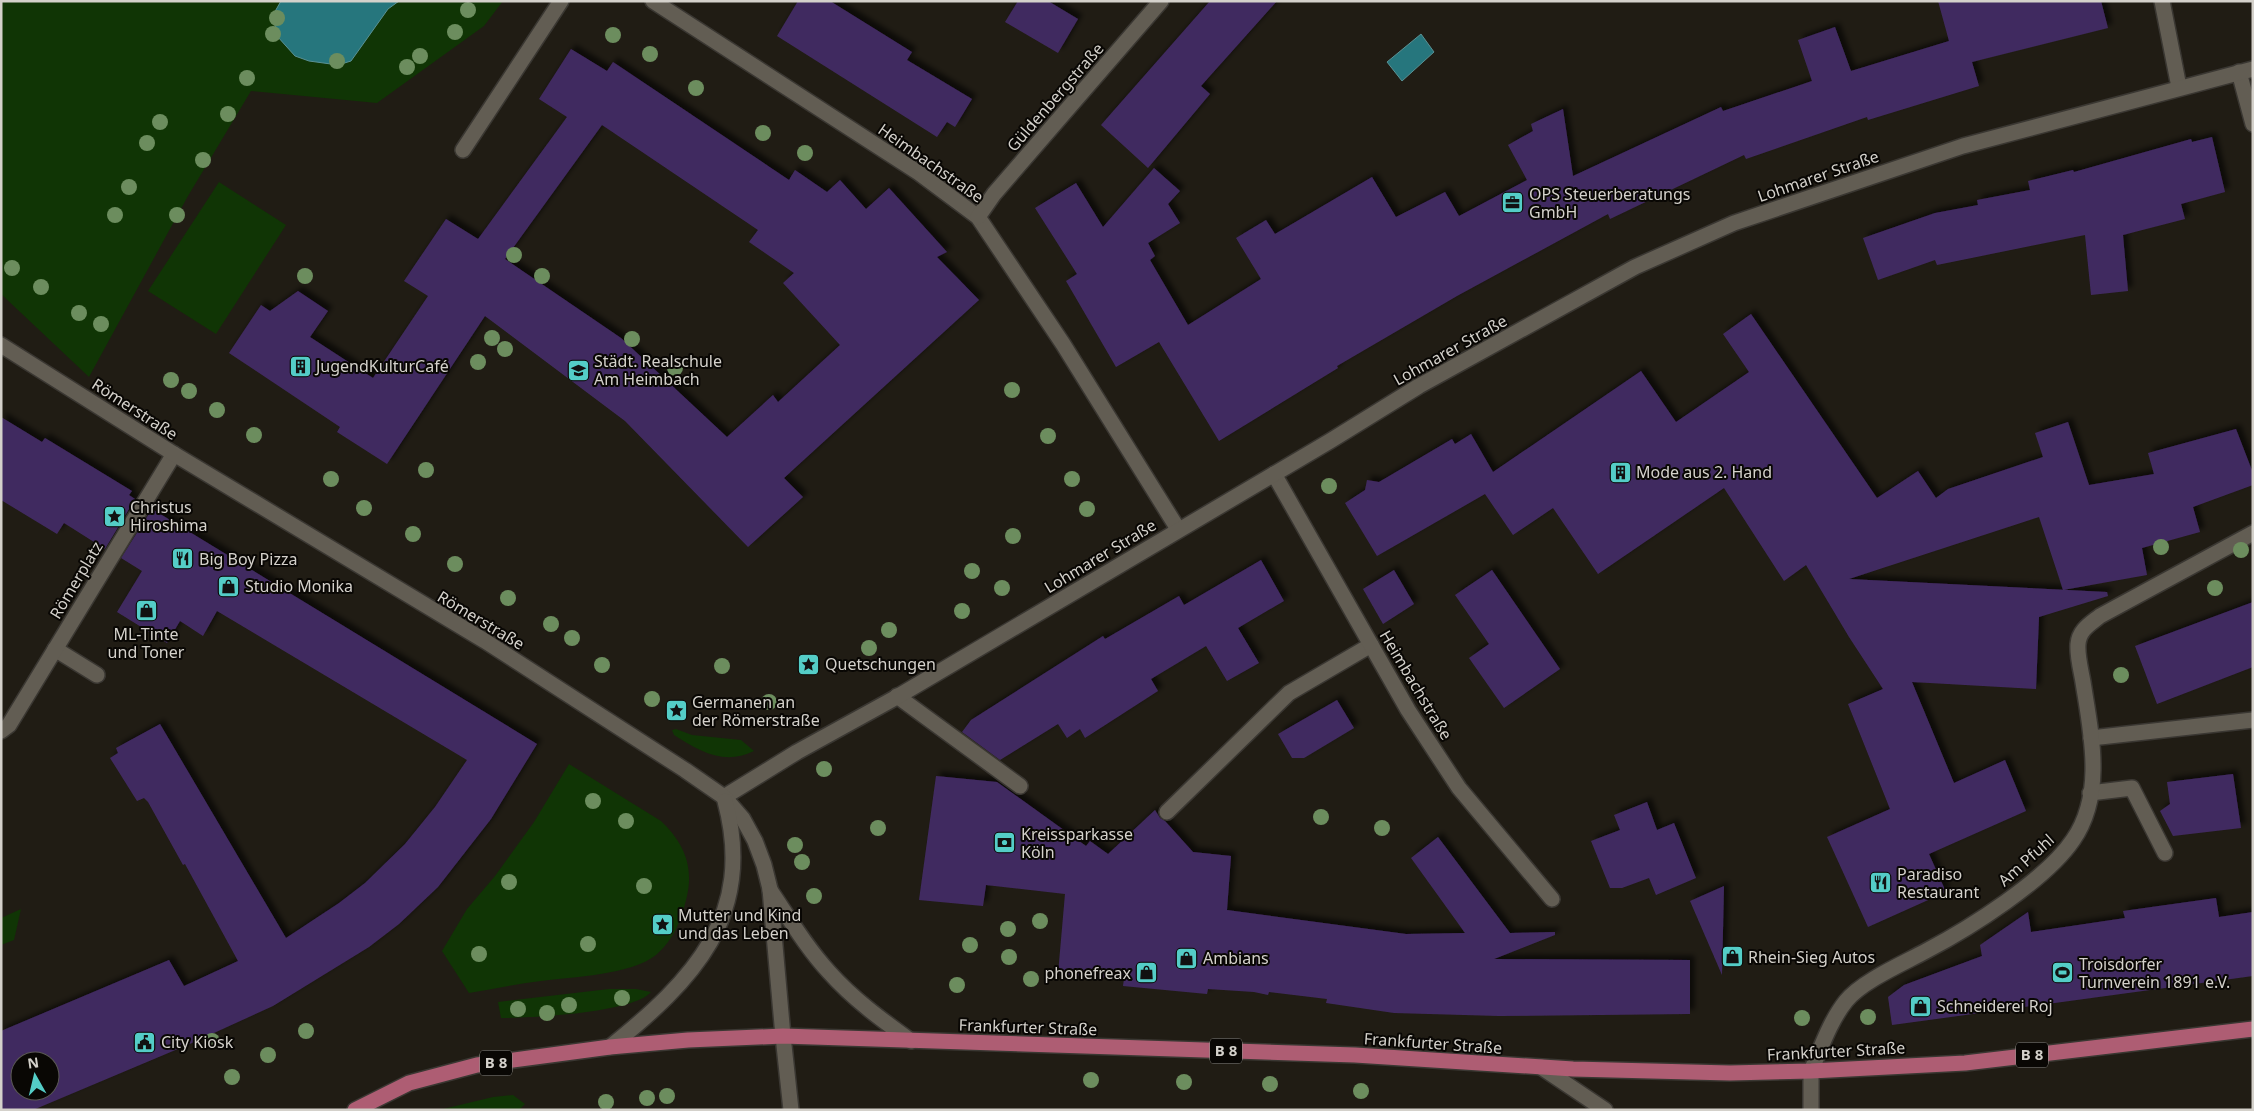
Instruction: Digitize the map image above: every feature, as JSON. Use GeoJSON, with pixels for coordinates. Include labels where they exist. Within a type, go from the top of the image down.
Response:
{"type":"FeatureCollection","features":[{"type":"Feature","properties":{"kind":"main road","name":"Frankfurter Straße"},"geometry":{"type":"LineString","coordinates":[[610,1047],[688,1040],[783,1036],[1355,1055],[1541,1067],[1706,1073],[1811,1072],[1966,1063],[2253,1029]]}},
{"type":"Feature","properties":{"kind":"main road","name":"B 8"},"geometry":{"type":"LineString","coordinates":[[355,1110],[409,1083],[477,1065],[610,1047]]}},
{"type":"Feature","properties":{"kind":"street"},"geometry":{"type":"LineString","coordinates":[[463,150],[561,1]]}},
{"type":"Feature","properties":{"kind":"street","name":"Heimbachstraße"},"geometry":{"type":"LineString","coordinates":[[653,1],[919,173],[978,217],[1064,344],[1178,529]]}},
{"type":"Feature","properties":{"kind":"street","name":"Güldenbergstraße"},"geometry":{"type":"LineString","coordinates":[[978,217],[994,194],[1161,1]]}},
{"type":"Feature","properties":{"kind":"street"},"geometry":{"type":"LineString","coordinates":[[2162,1],[2179,87]]}},
{"type":"Feature","properties":{"kind":"street"},"geometry":{"type":"LineString","coordinates":[[2246,70],[2253,124]]}},
{"type":"Feature","properties":{"kind":"street","name":"Lohmarer Straße"},"geometry":{"type":"LineString","coordinates":[[724,797],[796,752],[897,696],[1274,474],[1419,386],[1635,267],[1734,223],[1963,146],[2246,70]]}},
{"type":"Feature","properties":{"kind":"street","name":"Römerstraße"},"geometry":{"type":"LineString","coordinates":[[1,345],[174,454],[484,641],[724,797],[743,819],[755,841],[770,889],[791,1110]]}},
{"type":"Feature","properties":{"kind":"street","name":"Römerplatz"},"geometry":{"type":"LineString","coordinates":[[5,728],[174,454]]}},
{"type":"Feature","properties":{"kind":"street","name":"Heimbachstraße"},"geometry":{"type":"LineString","coordinates":[[1274,474],[1408,710],[1459,788],[1552,899]]}},
{"type":"Feature","properties":{"kind":"street","name":"Am Pfuhl"},"geometry":{"type":"LineString","coordinates":[[1811,1072],[1831,1026],[1847,1000],[1864,986],[1934,947],[2014,896],[2047,868],[2073,840],[2086,816],[2093,765],[2078,644],[2082,630],[2100,616],[2253,533]]}},
{"type":"Feature","properties":{"kind":"street"},"geometry":{"type":"LineString","coordinates":[[1168,812],[1289,693],[1371,645]]}},
{"type":"Feature","properties":{"kind":"street"},"geometry":{"type":"LineString","coordinates":[[55,649],[97,675]]}},
{"type":"Feature","properties":{"kind":"street"},"geometry":{"type":"LineString","coordinates":[[897,696],[1020,786]]}},
{"type":"Feature","properties":{"kind":"street"},"geometry":{"type":"LineString","coordinates":[[2091,738],[2253,720]]}},
{"type":"Feature","properties":{"kind":"street"},"geometry":{"type":"LineString","coordinates":[[2090,793],[2132,788],[2165,852]]}},
{"type":"Feature","properties":{"kind":"street"},"geometry":{"type":"LineString","coordinates":[[610,1047],[649,1016],[686,979],[714,938],[731,888],[734,853],[731,824],[724,797]]}},
{"type":"Feature","properties":{"kind":"street"},"geometry":{"type":"LineString","coordinates":[[770,889],[803,940],[828,971],[870,1011],[911,1041]]}},
{"type":"Feature","properties":{"kind":"street"},"geometry":{"type":"LineString","coordinates":[[1541,1067],[1605,1110]]}},
{"type":"Feature","properties":{"kind":"street"},"geometry":{"type":"LineString","coordinates":[[1811,1072],[1811,1110]]}},
{"type":"Feature","properties":{"kind":"green space"},"geometry":{"type":"Polygon","coordinates":[[[1,1],[503,1],[484,26],[377,103],[251,91],[188,196],[89,377],[1,294],[1,1]]]}},
{"type":"Feature","properties":{"kind":"green space"},"geometry":{"type":"Polygon","coordinates":[[[219,182],[286,225],[216,334],[148,291],[219,182]]]}},
{"type":"Feature","properties":{"kind":"green space"},"geometry":{"type":"Polygon","coordinates":[[[676,729],[692,735],[741,740],[754,751],[732,757],[712,755],[674,735],[672,730],[676,729]]]}},
{"type":"Feature","properties":{"kind":"green space"},"geometry":{"type":"Polygon","coordinates":[[[569,764],[661,821],[669,829],[681,846],[688,864],[689,885],[683,912],[668,943],[656,955],[632,967],[601,974],[532,982],[469,993],[442,951],[467,909],[495,876],[534,822],[569,764]]]}},
{"type":"Feature","properties":{"kind":"green space"},"geometry":{"type":"Polygon","coordinates":[[[21,909],[14,940],[1,945],[1,918],[21,909]]]}},
{"type":"Feature","properties":{"kind":"green space"},"geometry":{"type":"Polygon","coordinates":[[[609,989],[636,989],[651,992],[641,999],[624,1005],[580,1013],[501,1018],[498,1002],[609,989]]]}},
{"type":"Feature","properties":{"kind":"green space"},"geometry":{"type":"Polygon","coordinates":[[[513,1095],[525,1104],[519,1110],[439,1110],[493,1097],[513,1095]]]}},
{"type":"Feature","properties":{"kind":"water"},"geometry":{"type":"Polygon","coordinates":[[[281,1],[399,1],[388,9],[351,61],[338,65],[309,61],[295,56],[277,36],[273,15],[281,1]]]}},
{"type":"Feature","properties":{"kind":"water"},"geometry":{"type":"Polygon","coordinates":[[[1421,34],[1434,52],[1402,81],[1387,62],[1421,34]]]}},
{"type":"Feature","properties":{"kind":"building"},"geometry":{"type":"Polygon","coordinates":[[[798,1],[830,1],[912,52],[907,60],[972,99],[955,127],[947,122],[937,137],[777,36],[798,1]]]}},
{"type":"Feature","properties":{"kind":"building"},"geometry":{"type":"Polygon","coordinates":[[[1018,1],[1048,1],[1078,19],[1058,53],[1005,22],[1018,1]]]}},
{"type":"Feature","properties":{"kind":"building"},"geometry":{"type":"Polygon","coordinates":[[[1210,1],[1277,1],[1201,86],[1210,94],[1148,168],[1101,125],[1210,1]]]}},
{"type":"Feature","properties":{"kind":"building"},"geometry":{"type":"Polygon","coordinates":[[[1938,1],[2101,1],[2108,28],[1972,62],[1979,86],[1868,120],[1867,117],[1746,159],[1744,155],[1610,219],[1608,214],[1457,296],[1337,366],[1338,368],[1219,441],[1159,342],[1116,367],[1066,281],[1077,274],[1035,208],[1076,183],[1103,227],[1154,168],[1180,191],[1168,204],[1180,223],[1148,243],[1155,256],[1150,260],[1188,325],[1261,279],[1236,238],[1266,220],[1275,234],[1372,177],[1396,217],[1445,192],[1459,216],[1527,180],[1508,145],[1533,131],[1531,124],[1563,109],[1573,176],[1721,107],[1723,111],[1812,81],[1798,40],[1835,27],[1851,71],[1949,41],[1938,1]]]}},
{"type":"Feature","properties":{"kind":"building","name":"Städt. Realschule Am Heimbach"},"geometry":{"type":"Polygon","coordinates":[[[571,49],[607,71],[613,62],[789,180],[795,170],[827,192],[840,180],[866,209],[889,188],[947,252],[937,257],[979,300],[784,478],[803,497],[748,547],[625,421],[485,316],[387,464],[337,432],[340,427],[229,353],[261,305],[270,311],[298,291],[328,311],[310,337],[373,378],[428,296],[404,281],[446,219],[478,239],[567,117],[539,99],[571,49]],[[602,125],[505,259],[621,338],[727,437],[773,395],[778,402],[840,345],[783,283],[794,273],[749,242],[758,230],[602,125]]]}},
{"type":"Feature","properties":{"kind":"building"},"geometry":{"type":"Polygon","coordinates":[[[2212,137],[2225,192],[2181,204],[2185,219],[2123,235],[2128,291],[2091,295],[2085,235],[1937,265],[1935,260],[1878,280],[1863,238],[1935,213],[1978,205],[1977,200],[2030,190],[2028,181],[2073,170],[2074,172],[2191,139],[2192,142],[2212,137]]]}},
{"type":"Feature","properties":{"kind":"building"},"geometry":{"type":"Polygon","coordinates":[[[1751,314],[1877,498],[1918,471],[1936,498],[1948,489],[2043,457],[2035,433],[2068,422],[2089,485],[2154,474],[2148,453],[2236,429],[2253,473],[2253,485],[2193,507],[2200,532],[2142,548],[2147,575],[2064,590],[2107,592],[2108,596],[2039,617],[2036,689],[1912,682],[1954,783],[2005,760],[2026,811],[1929,854],[1946,892],[1868,927],[1827,837],[1890,809],[1848,704],[1883,689],[1806,565],[1784,581],[1724,488],[1598,574],[1553,508],[1513,535],[1485,494],[1377,556],[1345,503],[1365,490],[1367,480],[1379,482],[1452,439],[1455,444],[1471,434],[1493,472],[1641,371],[1676,422],[1749,372],[1723,334],[1751,314]],[[2039,517],[1849,579],[2063,590],[2039,517]]]}},
{"type":"Feature","properties":{"kind":"building"},"geometry":{"type":"Polygon","coordinates":[[[1,417],[42,442],[45,438],[132,491],[129,495],[135,499],[105,549],[64,523],[57,534],[1,500],[1,417]]]}},
{"type":"Feature","properties":{"kind":"building"},"geometry":{"type":"Polygon","coordinates":[[[152,509],[537,744],[491,819],[438,887],[399,924],[369,947],[273,1006],[192,1043],[60,1099],[60,1051],[10,1051],[10,1101],[54,1101],[33,1110],[1,1110],[1,1031],[169,960],[184,986],[238,961],[185,864],[183,865],[148,802],[144,798],[137,801],[110,758],[118,753],[116,748],[160,724],[286,938],[339,903],[365,883],[405,844],[435,807],[467,760],[217,611],[203,636],[180,621],[167,643],[117,612],[142,571],[121,558],[152,509]]]}},
{"type":"Feature","properties":{"kind":"building"},"geometry":{"type":"Polygon","coordinates":[[[1261,560],[1284,601],[1238,628],[1259,663],[1227,681],[1206,646],[1151,679],[1158,691],[1085,738],[1080,729],[1067,738],[1058,724],[1000,760],[962,732],[971,720],[1103,636],[1105,639],[1179,596],[1184,605],[1261,560]]]}},
{"type":"Feature","properties":{"kind":"building"},"geometry":{"type":"Polygon","coordinates":[[[1394,570],[1414,604],[1383,624],[1363,589],[1394,570]]]}},
{"type":"Feature","properties":{"kind":"building"},"geometry":{"type":"Polygon","coordinates":[[[1492,570],[1560,669],[1504,708],[1469,658],[1489,644],[1455,595],[1492,570]]]}},
{"type":"Feature","properties":{"kind":"building"},"geometry":{"type":"Polygon","coordinates":[[[2253,602],[2253,667],[2157,704],[2135,646],[2253,602]]]}},
{"type":"Feature","properties":{"kind":"building"},"geometry":{"type":"Polygon","coordinates":[[[1337,700],[1354,728],[1304,758],[1292,758],[1278,734],[1337,700]]]}},
{"type":"Feature","properties":{"kind":"building"},"geometry":{"type":"Polygon","coordinates":[[[2233,774],[2241,828],[2173,836],[2160,811],[2170,804],[2167,782],[2233,774]]]}},
{"type":"Feature","properties":{"kind":"building"},"geometry":{"type":"Polygon","coordinates":[[[936,776],[997,782],[1086,846],[1090,841],[1108,854],[1155,810],[1160,818],[1193,852],[1231,856],[1227,910],[1406,934],[1465,933],[1411,858],[1438,837],[1510,933],[1555,932],[1555,935],[1494,959],[1690,960],[1690,1014],[1499,1016],[1394,1013],[1326,1003],[1327,999],[1269,992],[1268,995],[1254,992],[1208,989],[1207,994],[1123,986],[1124,979],[1058,974],[1065,894],[986,885],[983,906],[919,900],[936,776]]]}},
{"type":"Feature","properties":{"kind":"building"},"geometry":{"type":"Polygon","coordinates":[[[1647,802],[1657,830],[1674,823],[1696,878],[1656,895],[1649,878],[1622,888],[1610,888],[1591,841],[1620,830],[1614,815],[1647,802]]]}},
{"type":"Feature","properties":{"kind":"building"},"geometry":{"type":"Polygon","coordinates":[[[1724,886],[1722,975],[1690,901],[1724,886]]]}},
{"type":"Feature","properties":{"kind":"building"},"geometry":{"type":"Polygon","coordinates":[[[2216,898],[2219,917],[2253,912],[2253,976],[1892,1025],[1888,997],[1904,985],[1982,956],[1980,945],[2028,912],[2031,932],[2125,918],[2123,911],[2216,898]]]}},
{"type":"Feature","properties":{"kind":"place","name":"OPS Steuerberatungs GmbH"},"geometry":{"type":"Point","coordinates":[1513,203]}},
{"type":"Feature","properties":{"kind":"place","name":"JugendKulturCafé"},"geometry":{"type":"Point","coordinates":[300,366]}},
{"type":"Feature","properties":{"kind":"place","name":"Städt. Realschule Am Heimbach"},"geometry":{"type":"Point","coordinates":[578,370]}},
{"type":"Feature","properties":{"kind":"place","name":"Mode aus 2. Hand"},"geometry":{"type":"Point","coordinates":[1620,472]}},
{"type":"Feature","properties":{"kind":"place","name":"Christus Hiroshima"},"geometry":{"type":"Point","coordinates":[114,516]}},
{"type":"Feature","properties":{"kind":"place","name":"Big Boy Pizza"},"geometry":{"type":"Point","coordinates":[183,559]}},
{"type":"Feature","properties":{"kind":"place","name":"Studio Monika"},"geometry":{"type":"Point","coordinates":[229,586]}},
{"type":"Feature","properties":{"kind":"place","name":"ML-Tinte und Toner"},"geometry":{"type":"Point","coordinates":[146,610]}},
{"type":"Feature","properties":{"kind":"place","name":"Quetschungen"},"geometry":{"type":"Point","coordinates":[809,664]}},
{"type":"Feature","properties":{"kind":"place","name":"Germanen an der Römerstraße"},"geometry":{"type":"Point","coordinates":[676,711]}},
{"type":"Feature","properties":{"kind":"place","name":"Kreissparkasse Köln"},"geometry":{"type":"Point","coordinates":[1005,843]}},
{"type":"Feature","properties":{"kind":"place","name":"Paradiso Restaurant"},"geometry":{"type":"Point","coordinates":[1881,883]}},
{"type":"Feature","properties":{"kind":"place","name":"Mutter und Kind und das Leben"},"geometry":{"type":"Point","coordinates":[662,924]}},
{"type":"Feature","properties":{"kind":"place","name":"Rhein-Sieg Autos"},"geometry":{"type":"Point","coordinates":[1732,957]}},
{"type":"Feature","properties":{"kind":"place","name":"Ambians"},"geometry":{"type":"Point","coordinates":[1187,958]}},
{"type":"Feature","properties":{"kind":"place","name":"phonefreax"},"geometry":{"type":"Point","coordinates":[1147,973]}},
{"type":"Feature","properties":{"kind":"place","name":"Troisdorfer Turnverein 1891 e.V."},"geometry":{"type":"Point","coordinates":[2063,973]}},
{"type":"Feature","properties":{"kind":"place","name":"Schneiderei Roj"},"geometry":{"type":"Point","coordinates":[1921,1006]}},
{"type":"Feature","properties":{"kind":"place","name":"City Kiosk"},"geometry":{"type":"Point","coordinates":[145,1042]}}]}
